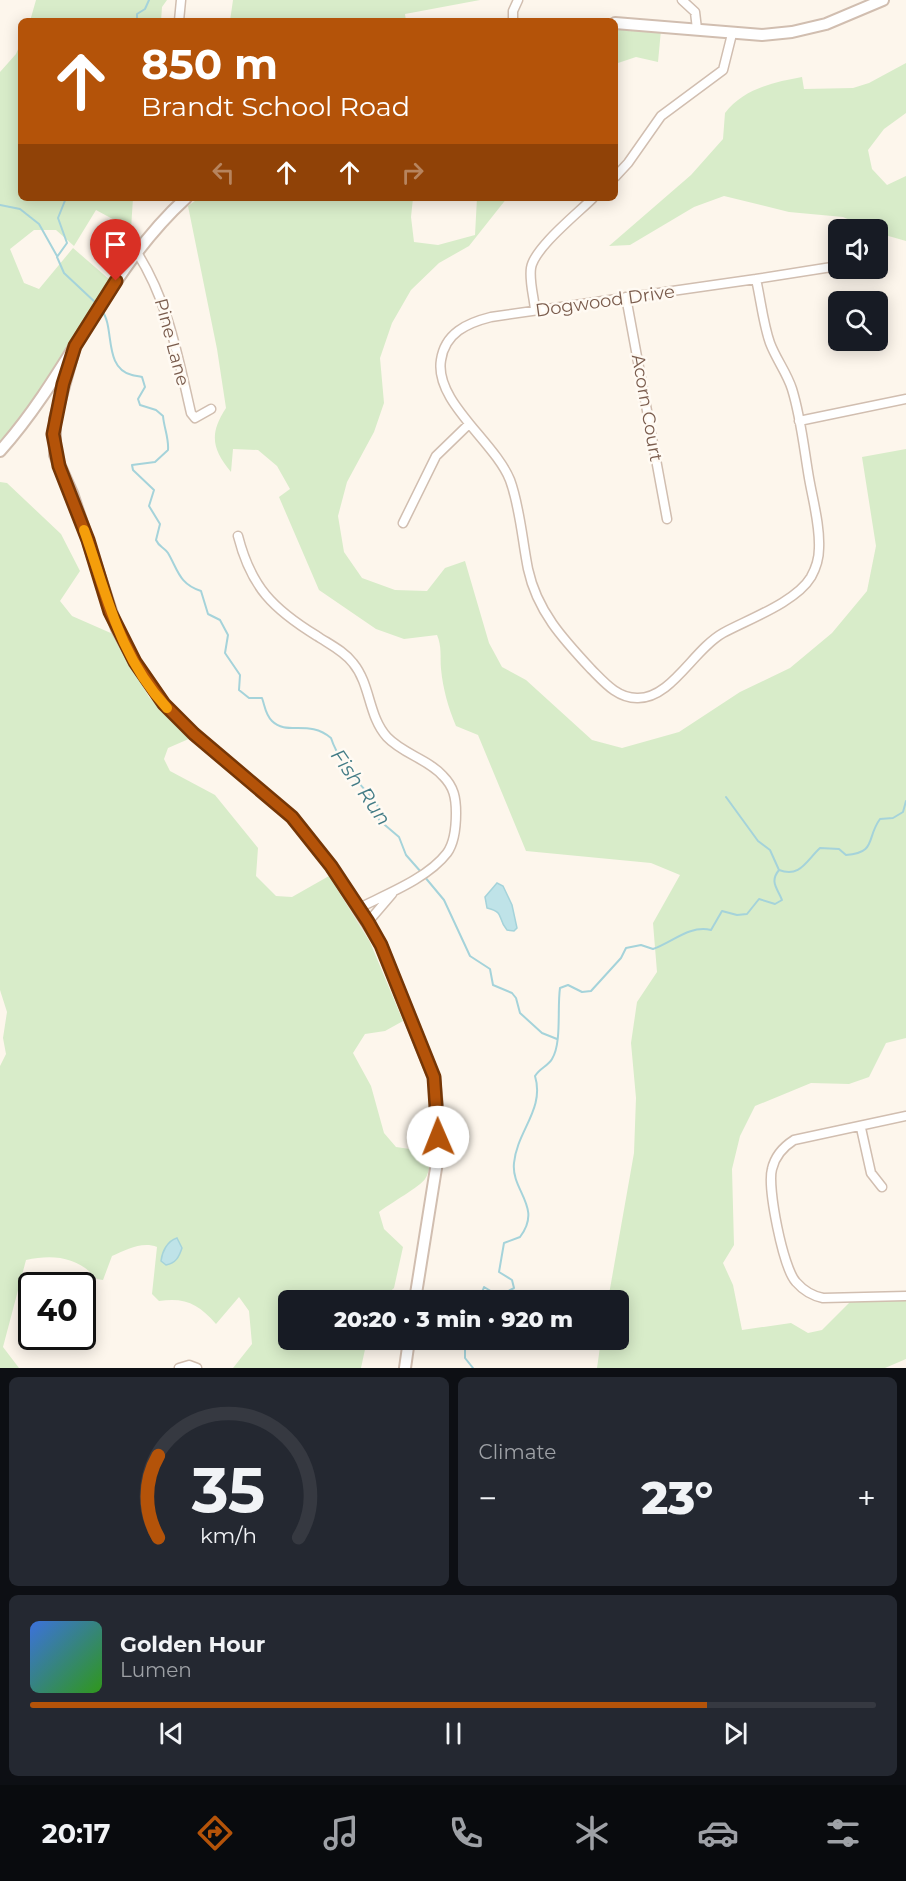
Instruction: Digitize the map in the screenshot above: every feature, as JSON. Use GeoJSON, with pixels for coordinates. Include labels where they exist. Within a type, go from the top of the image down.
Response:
{"type":"FeatureCollection","features":[{"type":"Feature","properties":{"kind":"street"},"geometry":{"type":"LineString","coordinates":[[179,18],[181,0]]}},
{"type":"Feature","properties":{"kind":"street"},"geometry":{"type":"LineString","coordinates":[[513,18],[513,11],[518,0]]}},
{"type":"Feature","properties":{"kind":"street"},"geometry":{"type":"LineString","coordinates":[[682,0],[695,12],[697,29]]}},
{"type":"Feature","properties":{"kind":"street"},"geometry":{"type":"LineString","coordinates":[[618,23],[762,35],[814,27],[883,0]]}},
{"type":"Feature","properties":{"kind":"street"},"geometry":{"type":"LineString","coordinates":[[618,174],[661,116],[723,70],[732,34]]}},
{"type":"Feature","properties":{"kind":"street"},"geometry":{"type":"LineString","coordinates":[[0,451],[36,406],[136,252],[183,201]]}},
{"type":"Feature","properties":{"kind":"street"},"geometry":{"type":"LineString","coordinates":[[536,310],[530,274],[532,262],[539,251],[590,201]]}},
{"type":"Feature","properties":{"kind":"street","name":"Pine Lane"},"geometry":{"type":"LineString","coordinates":[[136,252],[152,276],[162,301],[191,413],[195,418],[211,409]]}},
{"type":"Feature","properties":{"kind":"street"},"geometry":{"type":"LineString","coordinates":[[756,279],[828,268]]}},
{"type":"Feature","properties":{"kind":"street","name":"Dogwood Drive"},"geometry":{"type":"LineString","coordinates":[[756,279],[771,346],[791,386],[819,536],[819,555],[811,578],[789,598],[704,645],[662,690],[640,698],[618,693],[608,685],[568,646],[542,609],[528,570],[510,480],[499,457],[470,424],[450,396],[441,374],[441,361],[450,339],[467,324],[536,310],[626,297],[756,279]]}},
{"type":"Feature","properties":{"kind":"street","name":"Acorn Court"},"geometry":{"type":"LineString","coordinates":[[626,297],[667,519]]}},
{"type":"Feature","properties":{"kind":"street"},"geometry":{"type":"LineString","coordinates":[[75,346],[55,419],[54,443],[59,466],[72,493],[117,629],[135,662],[164,704],[194,734],[292,817],[331,866],[381,945],[434,1077],[437,1096],[437,1162],[417,1290]]}},
{"type":"Feature","properties":{"kind":"street"},"geometry":{"type":"LineString","coordinates":[[799,421],[906,399]]}},
{"type":"Feature","properties":{"kind":"street"},"geometry":{"type":"LineString","coordinates":[[403,523],[436,456],[470,424]]}},
{"type":"Feature","properties":{"kind":"street"},"geometry":{"type":"LineString","coordinates":[[238,536],[246,563],[262,593],[293,621],[352,662],[364,681],[374,716],[385,735],[392,742],[436,769],[453,789],[456,806],[455,832],[447,853],[392,894],[368,922]]}},
{"type":"Feature","properties":{"kind":"street"},"geometry":{"type":"LineString","coordinates":[[359,908],[392,894]]}},
{"type":"Feature","properties":{"kind":"street"},"geometry":{"type":"LineString","coordinates":[[906,1116],[861,1128],[805,1136],[784,1146],[778,1155],[770,1179],[785,1260],[795,1282],[814,1296],[906,1296]]}},
{"type":"Feature","properties":{"kind":"street"},"geometry":{"type":"LineString","coordinates":[[861,1128],[871,1173],[882,1187]]}},
{"type":"Feature","properties":{"kind":"street"},"geometry":{"type":"LineString","coordinates":[[405,1368],[408,1350]]}},
{"type":"Feature","properties":{"kind":"street"},"geometry":{"type":"LineString","coordinates":[[179,1368],[189,1365],[197,1368]]}},
{"type":"Feature","properties":{"kind":"green space"},"geometry":{"type":"Polygon","coordinates":[[[36,0],[167,0],[162,7],[161,18],[31,18],[36,0]]]}},
{"type":"Feature","properties":{"kind":"green space"},"geometry":{"type":"Polygon","coordinates":[[[233,0],[480,0],[405,14],[406,18],[230,18],[233,0]]]}},
{"type":"Feature","properties":{"kind":"green space"},"geometry":{"type":"Polygon","coordinates":[[[618,29],[661,30],[658,62],[636,57],[618,63],[618,29]]]}},
{"type":"Feature","properties":{"kind":"green space"},"geometry":{"type":"Polygon","coordinates":[[[18,49],[18,201],[133,201],[131,229],[96,210],[74,246],[56,230],[34,230],[10,249],[24,283],[39,289],[73,248],[110,280],[17,424],[0,444],[0,72],[18,49]]]}},
{"type":"Feature","properties":{"kind":"green space"},"geometry":{"type":"Polygon","coordinates":[[[906,63],[906,113],[884,129],[868,150],[872,169],[887,185],[906,176],[906,241],[888,236],[888,219],[848,219],[789,212],[724,196],[694,207],[630,245],[609,246],[691,175],[723,139],[725,113],[750,92],[770,84],[802,77],[804,89],[853,88],[869,83],[906,63]]]}},
{"type":"Feature","properties":{"kind":"green space"},"geometry":{"type":"Polygon","coordinates":[[[195,201],[413,201],[411,217],[414,242],[438,245],[475,235],[477,201],[505,201],[469,246],[439,263],[411,290],[392,323],[380,358],[384,403],[374,432],[347,482],[338,516],[344,552],[362,578],[395,590],[427,591],[445,568],[465,561],[489,643],[502,667],[526,680],[592,740],[622,748],[679,732],[740,692],[790,668],[832,633],[867,591],[876,546],[862,457],[906,449],[906,1038],[886,1043],[869,1077],[849,1084],[811,1083],[755,1106],[740,1136],[732,1169],[734,1245],[723,1263],[733,1285],[742,1330],[791,1323],[808,1333],[822,1330],[850,1302],[906,1300],[906,1359],[885,1368],[597,1368],[600,1350],[629,1350],[629,1290],[610,1290],[634,1153],[636,1098],[631,1043],[637,1002],[657,972],[653,923],[680,875],[651,863],[526,851],[478,735],[456,726],[445,691],[437,635],[404,639],[376,629],[319,590],[279,497],[290,489],[277,466],[258,450],[233,449],[231,472],[220,456],[215,434],[226,408],[217,349],[188,206],[195,201]]]}},
{"type":"Feature","properties":{"kind":"green space"},"geometry":{"type":"Polygon","coordinates":[[[0,482],[7,483],[61,534],[80,571],[60,601],[72,616],[113,634],[149,697],[191,738],[168,748],[164,759],[170,771],[215,795],[258,848],[256,876],[276,896],[292,897],[329,876],[370,942],[403,1021],[385,1031],[365,1034],[353,1053],[371,1086],[384,1133],[396,1147],[431,1152],[430,1166],[423,1182],[379,1212],[384,1229],[403,1247],[394,1288],[392,1290],[278,1290],[278,1350],[365,1350],[361,1368],[233,1368],[252,1344],[249,1311],[239,1297],[216,1324],[204,1311],[191,1303],[176,1300],[159,1301],[152,1294],[157,1247],[146,1245],[112,1256],[103,1280],[96,1278],[96,1272],[90,1272],[65,1259],[46,1257],[26,1260],[23,1272],[18,1272],[18,1290],[3,1347],[19,1368],[0,1368],[0,1066],[6,1054],[3,1038],[7,1012],[0,990],[0,482]]]}},
{"type":"Feature","properties":{"kind":"water"},"geometry":{"type":"Polygon","coordinates":[[[497,883],[503,886],[512,905],[517,928],[514,931],[507,930],[499,914],[487,908],[485,897],[497,883]]]}},
{"type":"Feature","properties":{"kind":"water"},"geometry":{"type":"Polygon","coordinates":[[[177,1238],[182,1248],[181,1251],[175,1261],[166,1265],[161,1261],[164,1251],[170,1242],[177,1238]]]}},
{"type":"Feature","properties":{"kind":"waterway","name":"Fish Run"},"geometry":{"type":"LineString","coordinates":[[137,18],[137,14],[145,9],[149,0]]}},
{"type":"Feature","properties":{"kind":"waterway","name":"Fish Run"},"geometry":{"type":"LineString","coordinates":[[65,201],[58,218],[67,243],[57,257],[64,273],[97,304]]}},
{"type":"Feature","properties":{"kind":"waterway"},"geometry":{"type":"LineString","coordinates":[[0,205],[20,209],[39,224],[57,256]]}},
{"type":"Feature","properties":{"kind":"waterway","name":"Fish Run"},"geometry":{"type":"LineString","coordinates":[[102,311],[106,318],[113,356],[117,364],[123,371],[142,377],[145,387],[138,399],[140,405],[156,410],[163,416],[168,450],[155,462],[132,465],[133,470],[154,490],[149,506],[160,524],[156,540],[168,553],[184,580],[201,591],[208,614],[220,620],[228,635],[225,653],[240,675],[239,690],[249,698],[262,698],[268,716],[278,725],[315,729],[331,738],[350,772],[377,802],[379,820],[399,837],[406,855],[421,872]]}},
{"type":"Feature","properties":{"kind":"waterway"},"geometry":{"type":"LineString","coordinates":[[726,797],[758,841],[770,850],[779,870]]}},
{"type":"Feature","properties":{"kind":"waterway"},"geometry":{"type":"LineString","coordinates":[[510,1290],[514,1288],[512,1280],[499,1272],[504,1243],[520,1237],[528,1217],[514,1173],[514,1163],[516,1151],[534,1110],[537,1088],[535,1076],[550,1061],[555,1052],[560,988],[568,985],[582,992],[591,991],[621,958],[626,948],[641,945],[653,949],[688,932],[711,930],[722,911],[737,915],[747,914],[759,899],[775,904],[782,900],[774,882],[779,870],[786,872],[798,870],[820,848],[839,849],[846,855],[862,851],[867,848],[880,819],[893,818],[903,812],[906,801]]}},
{"type":"Feature","properties":{"kind":"waterway","name":"Fish Run"},"geometry":{"type":"LineString","coordinates":[[424,876],[444,900],[470,956],[490,969],[493,985],[512,993],[516,998],[520,1013],[542,1033],[557,1039]]}},
{"type":"Feature","properties":{"kind":"waterway"},"geometry":{"type":"LineString","coordinates":[[483,1290],[484,1287],[489,1290]]}},
{"type":"Feature","properties":{"kind":"waterway"},"geometry":{"type":"LineString","coordinates":[[465,1350],[465,1358],[473,1368]]}},
{"type":"Feature","properties":{"kind":"slow traffic"},"geometry":{"type":"LineString","coordinates":[[84,530],[117,629],[144,677],[167,708]]}},
{"type":"Feature","properties":{"kind":"route"},"geometry":{"type":"LineString","coordinates":[[116,281],[75,346],[63,384],[53,434],[59,466],[72,493],[110,612],[135,662],[164,704],[194,734],[292,817],[331,866],[368,922],[381,945],[401,1002],[434,1077],[438,1103],[438,1137]]}}]}
